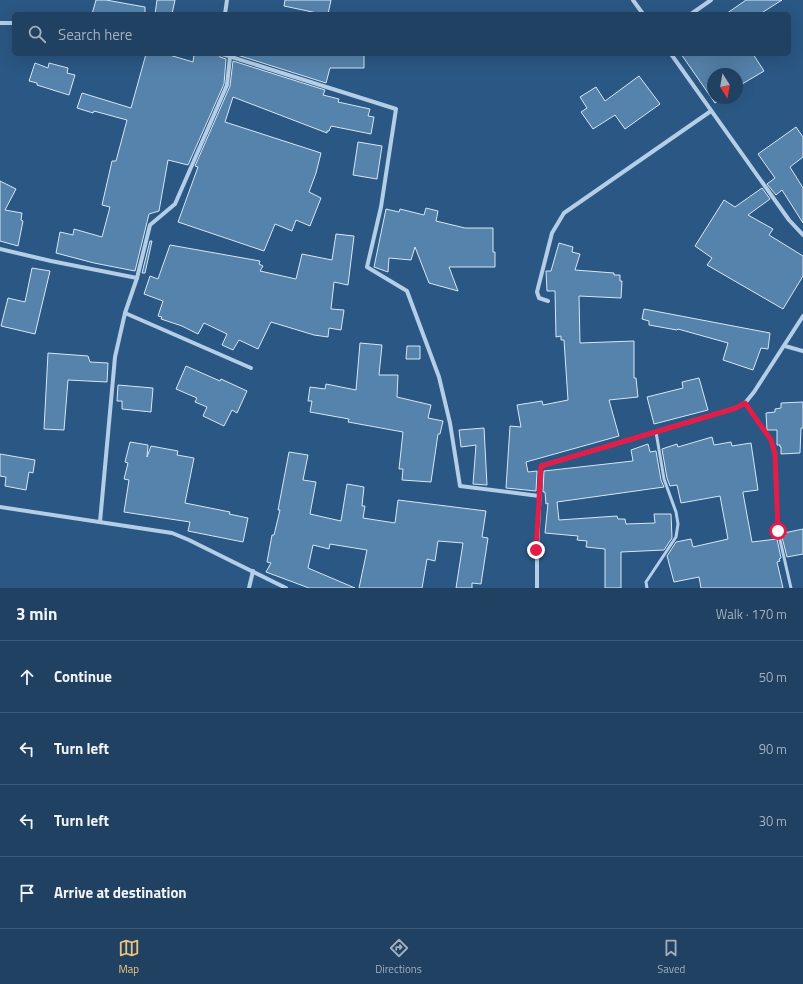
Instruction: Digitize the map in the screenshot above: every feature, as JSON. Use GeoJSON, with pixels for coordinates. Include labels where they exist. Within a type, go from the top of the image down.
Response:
{"type":"FeatureCollection","features":[{"type":"Feature","properties":{"kind":"street"},"geometry":{"type":"LineString","coordinates":[[225,12],[227,0]]}},
{"type":"Feature","properties":{"kind":"street"},"geometry":{"type":"LineString","coordinates":[[633,0],[642,12]]}},
{"type":"Feature","properties":{"kind":"street"},"geometry":{"type":"LineString","coordinates":[[694,12],[711,0]]}},
{"type":"Feature","properties":{"kind":"street"},"geometry":{"type":"LineString","coordinates":[[0,23],[12,23]]}},
{"type":"Feature","properties":{"kind":"street"},"geometry":{"type":"LineString","coordinates":[[100,522],[115,357],[125,313],[137,278],[150,225],[175,204],[227,85],[230,56],[396,108],[381,207],[367,267],[407,291],[439,377],[450,423],[460,486],[539,496]]}},
{"type":"Feature","properties":{"kind":"street"},"geometry":{"type":"LineString","coordinates":[[672,56],[789,220],[803,235]]}},
{"type":"Feature","properties":{"kind":"street"},"geometry":{"type":"LineString","coordinates":[[548,301],[539,298],[537,292],[552,233],[564,213],[711,111]]}},
{"type":"Feature","properties":{"kind":"street"},"geometry":{"type":"LineString","coordinates":[[0,249],[137,278]]}},
{"type":"Feature","properties":{"kind":"street"},"geometry":{"type":"LineString","coordinates":[[125,313],[251,368]]}},
{"type":"Feature","properties":{"kind":"street"},"geometry":{"type":"LineString","coordinates":[[537,588],[536,550],[541,466],[736,408],[745,403],[785,346],[803,316]]}},
{"type":"Feature","properties":{"kind":"street"},"geometry":{"type":"LineString","coordinates":[[785,346],[803,351]]}},
{"type":"Feature","properties":{"kind":"street"},"geometry":{"type":"LineString","coordinates":[[0,507],[172,533],[286,588]]}},
{"type":"Feature","properties":{"kind":"street"},"geometry":{"type":"LineString","coordinates":[[249,588],[253,571]]}},
{"type":"Feature","properties":{"kind":"lane"},"geometry":{"type":"LineString","coordinates":[[745,403],[771,440],[775,454],[778,531],[791,588]]}},
{"type":"Feature","properties":{"kind":"lane"},"geometry":{"type":"LineString","coordinates":[[647,588],[646,582],[676,537],[678,524],[676,512],[664,480],[656,432]]}},
{"type":"Feature","properties":{"kind":"building"},"geometry":{"type":"Polygon","coordinates":[[[96,0],[106,0],[145,7],[145,12],[93,12],[96,0]]]}},
{"type":"Feature","properties":{"kind":"building"},"geometry":{"type":"Polygon","coordinates":[[[157,0],[175,0],[172,12],[155,12],[157,0]]]}},
{"type":"Feature","properties":{"kind":"building"},"geometry":{"type":"Polygon","coordinates":[[[285,0],[331,0],[328,12],[312,12],[284,6],[285,0]]]}},
{"type":"Feature","properties":{"kind":"building"},"geometry":{"type":"Polygon","coordinates":[[[746,0],[782,0],[763,12],[729,12],[746,0]]]}},
{"type":"Feature","properties":{"kind":"building"},"geometry":{"type":"Polygon","coordinates":[[[145,56],[173,56],[193,62],[194,56],[220,56],[226,59],[224,84],[188,165],[168,160],[159,211],[149,214],[135,271],[94,263],[56,253],[60,232],[73,235],[74,229],[102,237],[110,207],[102,205],[112,161],[116,161],[127,120],[77,108],[82,93],[131,108],[145,56]]]}},
{"type":"Feature","properties":{"kind":"building"},"geometry":{"type":"Polygon","coordinates":[[[240,56],[364,56],[364,68],[330,68],[326,83],[240,56]]]}},
{"type":"Feature","properties":{"kind":"building"},"geometry":{"type":"Polygon","coordinates":[[[682,56],[754,56],[764,71],[743,83],[743,68],[707,68],[707,91],[682,56]]]}},
{"type":"Feature","properties":{"kind":"building"},"geometry":{"type":"Polygon","coordinates":[[[233,61],[325,90],[323,95],[339,99],[338,102],[370,109],[368,116],[374,117],[371,134],[331,126],[327,133],[233,97],[225,122],[321,153],[309,192],[321,198],[310,226],[296,220],[292,231],[275,224],[264,251],[178,222],[198,167],[195,166],[230,86],[233,61]]]}},
{"type":"Feature","properties":{"kind":"building"},"geometry":{"type":"Polygon","coordinates":[[[35,63],[48,68],[49,63],[68,68],[67,73],[75,75],[69,95],[29,81],[35,63]]]}},
{"type":"Feature","properties":{"kind":"building"},"geometry":{"type":"Polygon","coordinates":[[[639,76],[660,104],[625,129],[615,115],[593,129],[581,112],[587,108],[580,97],[596,87],[605,101],[639,76]]]}},
{"type":"Feature","properties":{"kind":"building"},"geometry":{"type":"Polygon","coordinates":[[[796,127],[803,137],[803,157],[790,167],[803,188],[803,223],[782,190],[776,195],[767,184],[775,178],[758,154],[796,127]]]}},
{"type":"Feature","properties":{"kind":"building"},"geometry":{"type":"Polygon","coordinates":[[[358,142],[382,146],[377,179],[353,175],[358,142]]]}},
{"type":"Feature","properties":{"kind":"building"},"geometry":{"type":"Polygon","coordinates":[[[0,181],[16,189],[5,210],[22,213],[21,220],[23,221],[18,246],[0,241],[0,181]]]}},
{"type":"Feature","properties":{"kind":"building"},"geometry":{"type":"Polygon","coordinates":[[[762,188],[770,199],[748,215],[773,229],[769,235],[803,256],[803,276],[783,309],[707,265],[712,258],[695,246],[724,200],[735,207],[762,188]]]}},
{"type":"Feature","properties":{"kind":"building"},"geometry":{"type":"Polygon","coordinates":[[[426,208],[438,211],[436,221],[465,228],[493,228],[493,252],[495,252],[495,267],[449,267],[458,291],[429,283],[415,247],[411,260],[389,258],[388,272],[374,267],[386,209],[399,212],[400,209],[424,215],[426,208]]]}},
{"type":"Feature","properties":{"kind":"building"},"geometry":{"type":"Polygon","coordinates":[[[336,234],[354,236],[348,285],[334,282],[331,309],[344,310],[341,330],[329,328],[328,337],[314,335],[271,322],[258,349],[239,340],[233,350],[222,345],[227,334],[204,323],[198,334],[182,326],[161,319],[162,317],[158,316],[163,301],[144,294],[150,276],[158,279],[170,245],[260,261],[259,264],[263,266],[260,271],[296,279],[302,254],[332,260],[336,234]]]}},
{"type":"Feature","properties":{"kind":"building"},"geometry":{"type":"Polygon","coordinates":[[[150,241],[152,241],[145,273],[142,273],[150,241]]]}},
{"type":"Feature","properties":{"kind":"building"},"geometry":{"type":"Polygon","coordinates":[[[559,243],[573,247],[572,252],[580,254],[575,270],[614,273],[614,275],[620,275],[620,281],[622,281],[621,298],[579,296],[580,343],[634,341],[634,378],[636,378],[638,397],[609,400],[619,436],[526,462],[528,472],[537,471],[536,491],[506,488],[510,426],[521,427],[517,405],[542,401],[543,405],[568,400],[564,340],[561,340],[561,336],[556,337],[555,291],[547,291],[546,271],[551,271],[559,243]]]}},
{"type":"Feature","properties":{"kind":"building"},"geometry":{"type":"Polygon","coordinates":[[[32,268],[50,271],[35,334],[1,326],[8,298],[25,302],[32,268]]]}},
{"type":"Feature","properties":{"kind":"building"},"geometry":{"type":"Polygon","coordinates":[[[644,309],[770,333],[768,349],[761,348],[753,370],[723,360],[728,343],[678,329],[649,325],[649,321],[642,319],[644,309]]]}},
{"type":"Feature","properties":{"kind":"building"},"geometry":{"type":"Polygon","coordinates":[[[360,343],[382,345],[379,375],[398,375],[397,397],[431,405],[428,418],[443,421],[440,434],[438,434],[431,482],[402,480],[403,469],[399,469],[403,432],[348,422],[349,419],[310,412],[312,401],[308,401],[310,387],[325,389],[326,384],[356,390],[360,343]]]}},
{"type":"Feature","properties":{"kind":"building"},"geometry":{"type":"Polygon","coordinates":[[[407,346],[420,346],[420,359],[406,359],[407,346]]]}},
{"type":"Feature","properties":{"kind":"building"},"geometry":{"type":"Polygon","coordinates":[[[48,353],[88,356],[90,362],[108,363],[107,382],[68,380],[64,430],[44,429],[48,353]]]}},
{"type":"Feature","properties":{"kind":"building"},"geometry":{"type":"Polygon","coordinates":[[[186,366],[220,381],[221,379],[247,391],[237,413],[232,410],[224,426],[203,416],[207,407],[195,402],[197,398],[176,389],[186,366]]]}},
{"type":"Feature","properties":{"kind":"building"},"geometry":{"type":"Polygon","coordinates":[[[699,378],[708,410],[654,424],[647,397],[683,388],[682,382],[699,378]]]}},
{"type":"Feature","properties":{"kind":"building"},"geometry":{"type":"Polygon","coordinates":[[[118,385],[153,388],[151,412],[122,409],[122,401],[117,401],[118,385]]]}},
{"type":"Feature","properties":{"kind":"building"},"geometry":{"type":"Polygon","coordinates":[[[803,402],[803,428],[801,428],[800,453],[781,454],[781,447],[780,445],[777,445],[777,430],[767,430],[766,413],[775,412],[775,409],[781,408],[781,403],[803,402]]]}},
{"type":"Feature","properties":{"kind":"building"},"geometry":{"type":"Polygon","coordinates":[[[484,428],[487,485],[473,484],[476,445],[461,447],[459,430],[484,428]]]}},
{"type":"Feature","properties":{"kind":"building"},"geometry":{"type":"Polygon","coordinates":[[[712,437],[714,445],[731,442],[732,446],[751,443],[758,490],[743,493],[752,542],[777,539],[781,558],[779,559],[780,561],[777,562],[783,588],[701,588],[699,577],[674,582],[667,556],[676,542],[691,539],[693,547],[728,539],[720,496],[681,503],[677,485],[670,486],[667,478],[662,449],[677,444],[678,447],[712,437]]]}},
{"type":"Feature","properties":{"kind":"building"},"geometry":{"type":"Polygon","coordinates":[[[130,442],[148,445],[147,457],[151,446],[178,451],[177,455],[194,458],[185,503],[230,512],[229,514],[248,518],[243,542],[188,531],[190,522],[124,512],[129,480],[124,479],[128,463],[125,462],[130,442]]]}},
{"type":"Feature","properties":{"kind":"building"},"geometry":{"type":"Polygon","coordinates":[[[648,444],[650,452],[656,451],[661,480],[664,487],[557,502],[559,520],[617,516],[618,519],[625,519],[626,524],[655,523],[654,514],[671,514],[672,538],[664,550],[621,552],[621,588],[605,588],[605,549],[586,547],[587,541],[577,540],[578,536],[545,533],[548,503],[546,504],[545,492],[543,492],[544,471],[633,461],[631,450],[648,444]]]}},
{"type":"Feature","properties":{"kind":"building"},"geometry":{"type":"Polygon","coordinates":[[[289,452],[308,455],[303,480],[316,482],[310,514],[341,521],[347,484],[364,487],[362,506],[365,506],[363,518],[395,523],[398,500],[486,511],[482,537],[488,538],[481,584],[472,583],[472,588],[456,588],[463,543],[438,541],[435,561],[427,559],[422,588],[359,588],[367,550],[330,544],[329,549],[313,545],[308,568],[355,588],[309,588],[266,572],[271,563],[267,562],[272,535],[274,535],[280,510],[278,510],[289,452]]]}},
{"type":"Feature","properties":{"kind":"building"},"geometry":{"type":"Polygon","coordinates":[[[0,454],[35,460],[33,473],[29,472],[26,490],[5,486],[6,477],[0,476],[0,454]]]}},
{"type":"Feature","properties":{"kind":"building"},"geometry":{"type":"Polygon","coordinates":[[[803,529],[803,554],[787,557],[782,537],[785,536],[784,533],[803,529]]]}},
{"type":"Feature","properties":{"kind":"route"},"geometry":{"type":"LineString","coordinates":[[536,550],[541,466],[736,408],[745,403],[771,440],[775,454],[778,531]]}}]}
